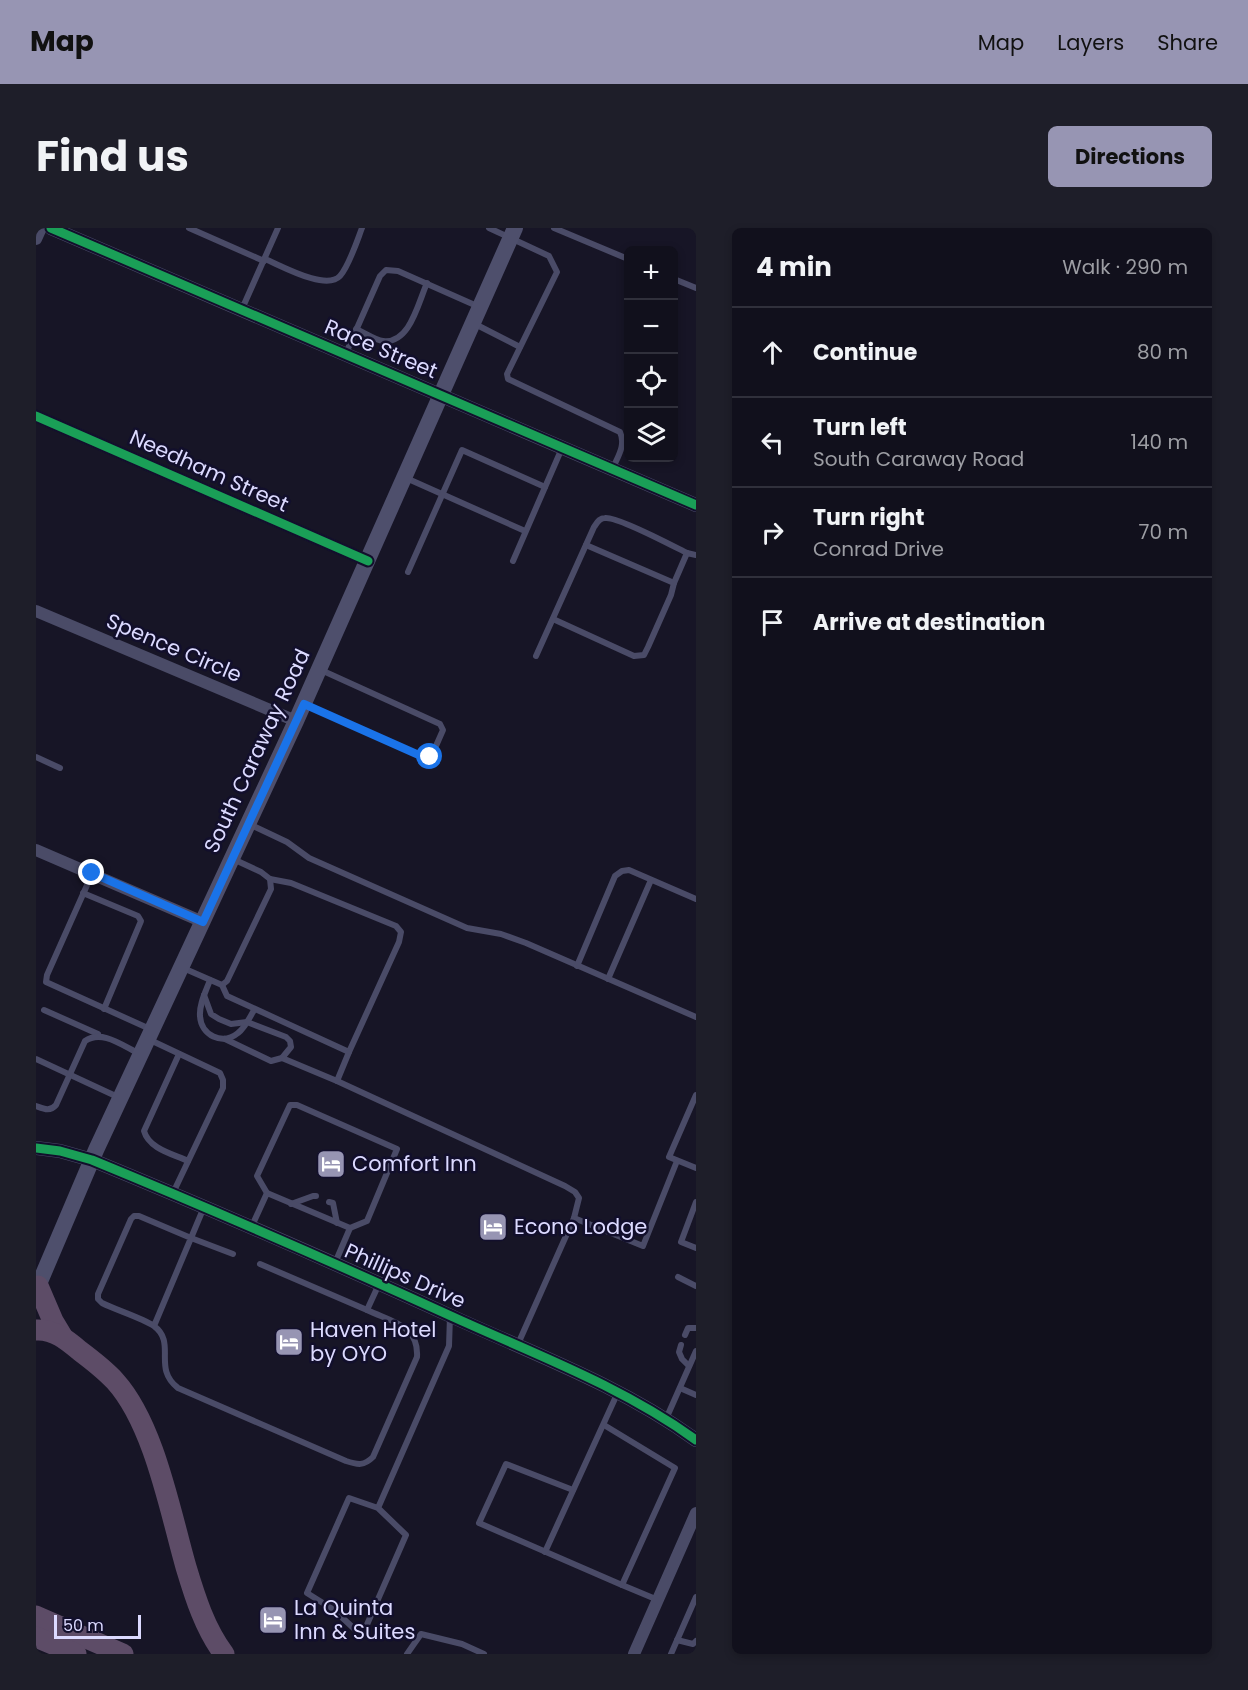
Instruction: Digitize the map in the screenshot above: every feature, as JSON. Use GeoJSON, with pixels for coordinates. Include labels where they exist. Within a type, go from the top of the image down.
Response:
{"type":"FeatureCollection","features":[{"type":"Feature","properties":{"kind":"highway"},"geometry":{"type":"LineString","coordinates":[[37,1288],[62,1336],[116,1382],[140,1420],[151,1444],[194,1595],[207,1626],[224,1654]]}},
{"type":"Feature","properties":{"kind":"highway"},"geometry":{"type":"LineString","coordinates":[[36,1330],[62,1336]]}},
{"type":"Feature","properties":{"kind":"highway"},"geometry":{"type":"LineString","coordinates":[[36,1616],[123,1654]]}},
{"type":"Feature","properties":{"kind":"highway"},"geometry":{"type":"LineString","coordinates":[[36,1637],[76,1654]]}},
{"type":"Feature","properties":{"kind":"main road","name":"South Caraway Road"},"geometry":{"type":"LineString","coordinates":[[37,1288],[120,1098],[304,704],[513,233]]}},
{"type":"Feature","properties":{"kind":"street"},"geometry":{"type":"LineString","coordinates":[[36,239],[41,228]]}},
{"type":"Feature","properties":{"kind":"street","name":"Race Street"},"geometry":{"type":"LineString","coordinates":[[51,228],[696,505]]}},
{"type":"Feature","properties":{"kind":"street","name":"Needham Street"},"geometry":{"type":"LineString","coordinates":[[36,416],[368,561]]}},
{"type":"Feature","properties":{"kind":"street","name":"Spence Circle"},"geometry":{"type":"LineString","coordinates":[[36,611],[296,721]]}},
{"type":"Feature","properties":{"kind":"street"},"geometry":{"type":"LineString","coordinates":[[36,850],[203,922]]}},
{"type":"Feature","properties":{"kind":"street","name":"Phillips Drive"},"geometry":{"type":"LineString","coordinates":[[36,1148],[60,1151],[92,1160],[335,1264],[619,1391],[696,1440]]}},
{"type":"Feature","properties":{"kind":"street"},"geometry":{"type":"LineString","coordinates":[[634,1654],[696,1513]]}},
{"type":"Feature","properties":{"kind":"lane"},"geometry":{"type":"LineString","coordinates":[[189,228],[322,282],[333,281],[341,275],[362,228]]}},
{"type":"Feature","properties":{"kind":"lane"},"geometry":{"type":"LineString","coordinates":[[242,310],[278,228]]}},
{"type":"Feature","properties":{"kind":"lane"},"geometry":{"type":"LineString","coordinates":[[489,228],[513,233],[549,256],[557,272],[507,374],[508,379],[620,432],[624,439],[623,445],[612,468]]}},
{"type":"Feature","properties":{"kind":"lane"},"geometry":{"type":"LineString","coordinates":[[554,228],[624,258]]}},
{"type":"Feature","properties":{"kind":"lane"},"geometry":{"type":"LineString","coordinates":[[346,354],[380,276],[386,270],[398,271],[481,307]]}},
{"type":"Feature","properties":{"kind":"lane"},"geometry":{"type":"LineString","coordinates":[[678,281],[696,288]]}},
{"type":"Feature","properties":{"kind":"lane"},"geometry":{"type":"LineString","coordinates":[[356,329],[383,341],[399,338],[406,330],[427,284]]}},
{"type":"Feature","properties":{"kind":"lane"},"geometry":{"type":"LineString","coordinates":[[474,324],[520,346]]}},
{"type":"Feature","properties":{"kind":"lane"},"geometry":{"type":"LineString","coordinates":[[513,561],[562,447]]}},
{"type":"Feature","properties":{"kind":"lane"},"geometry":{"type":"LineString","coordinates":[[408,572],[462,450],[545,487]]}},
{"type":"Feature","properties":{"kind":"lane"},"geometry":{"type":"LineString","coordinates":[[405,478],[525,531]]}},
{"type":"Feature","properties":{"kind":"lane"},"geometry":{"type":"LineString","coordinates":[[536,656],[594,527],[600,519],[606,517],[620,521],[687,553],[696,555]]}},
{"type":"Feature","properties":{"kind":"lane"},"geometry":{"type":"LineString","coordinates":[[586,545],[674,583]]}},
{"type":"Feature","properties":{"kind":"lane"},"geometry":{"type":"LineString","coordinates":[[552,619],[639,657],[644,655],[687,553]]}},
{"type":"Feature","properties":{"kind":"lane"},"geometry":{"type":"LineString","coordinates":[[304,704],[425,758],[432,755],[443,730],[442,725],[437,722],[319,669]]}},
{"type":"Feature","properties":{"kind":"lane"},"geometry":{"type":"LineString","coordinates":[[36,757],[60,768]]}},
{"type":"Feature","properties":{"kind":"lane"},"geometry":{"type":"LineString","coordinates":[[248,824],[287,842],[309,858],[467,928],[501,934],[696,1017]]}},
{"type":"Feature","properties":{"kind":"lane"},"geometry":{"type":"LineString","coordinates":[[232,858],[270,879],[291,883],[396,926],[401,932],[399,942],[337,1081]]}},
{"type":"Feature","properties":{"kind":"lane"},"geometry":{"type":"LineString","coordinates":[[577,966],[615,876],[622,871],[629,870],[696,899]]}},
{"type":"Feature","properties":{"kind":"lane"},"geometry":{"type":"LineString","coordinates":[[92,873],[45,979],[50,985],[104,1009],[147,1041],[220,1073],[223,1080],[223,1088],[173,1193]]}},
{"type":"Feature","properties":{"kind":"lane"},"geometry":{"type":"LineString","coordinates":[[222,985],[227,981],[271,889],[270,879]]}},
{"type":"Feature","properties":{"kind":"lane"},"geometry":{"type":"LineString","coordinates":[[608,979],[651,880]]}},
{"type":"Feature","properties":{"kind":"lane"},"geometry":{"type":"LineString","coordinates":[[83,893],[138,916],[141,921],[104,1009]]}},
{"type":"Feature","properties":{"kind":"lane"},"geometry":{"type":"LineString","coordinates":[[181,968],[222,985],[226,996],[254,1010],[350,1052]]}},
{"type":"Feature","properties":{"kind":"lane"},"geometry":{"type":"LineString","coordinates":[[204,995],[211,1014],[219,1019],[231,1024],[247,1022],[285,1037],[290,1041],[291,1047],[282,1058],[271,1061],[225,1039],[208,1036],[202,1028],[200,1005],[204,995],[210,980]]}},
{"type":"Feature","properties":{"kind":"lane"},"geometry":{"type":"LineString","coordinates":[[44,1010],[102,1036]]}},
{"type":"Feature","properties":{"kind":"lane"},"geometry":{"type":"LineString","coordinates":[[225,1039],[238,1034],[254,1010]]}},
{"type":"Feature","properties":{"kind":"lane"},"geometry":{"type":"LineString","coordinates":[[36,1106],[46,1110],[53,1109],[85,1041],[92,1036],[147,1041]]}},
{"type":"Feature","properties":{"kind":"lane"},"geometry":{"type":"LineString","coordinates":[[179,1054],[144,1131],[151,1144],[188,1161]]}},
{"type":"Feature","properties":{"kind":"lane"},"geometry":{"type":"LineString","coordinates":[[282,1058],[337,1081],[576,1192],[579,1198],[574,1218],[518,1345]]}},
{"type":"Feature","properties":{"kind":"lane"},"geometry":{"type":"LineString","coordinates":[[36,1059],[120,1098]]}},
{"type":"Feature","properties":{"kind":"lane"},"geometry":{"type":"LineString","coordinates":[[696,1095],[669,1157],[696,1168]]}},
{"type":"Feature","properties":{"kind":"lane"},"geometry":{"type":"LineString","coordinates":[[290,1105],[297,1105],[397,1149],[367,1221],[350,1228],[291,1204],[267,1193],[257,1176],[290,1105]]}},
{"type":"Feature","properties":{"kind":"lane"},"geometry":{"type":"LineString","coordinates":[[574,1218],[643,1246],[677,1161]]}},
{"type":"Feature","properties":{"kind":"lane"},"geometry":{"type":"LineString","coordinates":[[251,1228],[267,1193]]}},
{"type":"Feature","properties":{"kind":"lane"},"geometry":{"type":"LineString","coordinates":[[291,1204],[316,1196]]}},
{"type":"Feature","properties":{"kind":"lane"},"geometry":{"type":"LineString","coordinates":[[329,1202],[333,1203],[337,1223]]}},
{"type":"Feature","properties":{"kind":"lane"},"geometry":{"type":"LineString","coordinates":[[696,1202],[681,1242],[696,1248]]}},
{"type":"Feature","properties":{"kind":"lane"},"geometry":{"type":"LineString","coordinates":[[154,1326],[205,1207]]}},
{"type":"Feature","properties":{"kind":"lane"},"geometry":{"type":"LineString","coordinates":[[233,1254],[134,1216],[98,1294],[98,1299],[102,1303],[154,1326],[162,1335],[166,1345],[165,1371],[170,1382],[178,1388],[346,1461],[358,1465],[367,1463],[373,1457],[417,1357],[418,1347],[415,1338],[407,1329],[260,1264]]}},
{"type":"Feature","properties":{"kind":"lane"},"geometry":{"type":"LineString","coordinates":[[335,1264],[350,1228]]}},
{"type":"Feature","properties":{"kind":"lane"},"geometry":{"type":"LineString","coordinates":[[678,1277],[696,1286]]}},
{"type":"Feature","properties":{"kind":"lane"},"geometry":{"type":"LineString","coordinates":[[367,1310],[379,1284]]}},
{"type":"Feature","properties":{"kind":"lane"},"geometry":{"type":"LineString","coordinates":[[378,1508],[449,1347],[450,1315]]}},
{"type":"Feature","properties":{"kind":"lane"},"geometry":{"type":"LineString","coordinates":[[685,1335],[688,1328],[696,1329]]}},
{"type":"Feature","properties":{"kind":"lane"},"geometry":{"type":"LineString","coordinates":[[681,1345],[679,1352],[682,1359],[690,1366]]}},
{"type":"Feature","properties":{"kind":"lane"},"geometry":{"type":"LineString","coordinates":[[666,1420],[696,1351]]}},
{"type":"Feature","properties":{"kind":"lane"},"geometry":{"type":"LineString","coordinates":[[680,1388],[696,1395]]}},
{"type":"Feature","properties":{"kind":"lane"},"geometry":{"type":"LineString","coordinates":[[545,1552],[619,1391]]}},
{"type":"Feature","properties":{"kind":"lane"},"geometry":{"type":"LineString","coordinates":[[604,1425],[675,1468],[622,1585]]}},
{"type":"Feature","properties":{"kind":"lane"},"geometry":{"type":"LineString","coordinates":[[573,1490],[506,1464],[479,1523],[658,1600]]}},
{"type":"Feature","properties":{"kind":"lane"},"geometry":{"type":"LineString","coordinates":[[349,1498],[378,1508],[406,1535],[362,1636],[334,1610],[307,1593],[349,1498]]}},
{"type":"Feature","properties":{"kind":"lane"},"geometry":{"type":"LineString","coordinates":[[671,1654],[694,1607],[696,1597]]}},
{"type":"Feature","properties":{"kind":"lane"},"geometry":{"type":"LineString","coordinates":[[407,1654],[421,1634],[462,1644],[484,1654]]}},
{"type":"Feature","properties":{"kind":"lane"},"geometry":{"type":"LineString","coordinates":[[677,1640],[693,1644],[696,1641]]}},
{"type":"Feature","properties":{"kind":"cycle path"},"geometry":{"type":"LineString","coordinates":[[51,228],[696,505]]}},
{"type":"Feature","properties":{"kind":"cycle path"},"geometry":{"type":"LineString","coordinates":[[36,416],[368,561]]}},
{"type":"Feature","properties":{"kind":"cycle path"},"geometry":{"type":"LineString","coordinates":[[36,1148],[60,1151],[92,1160],[324,1259],[582,1374],[669,1421],[696,1440]]}},
{"type":"Feature","properties":{"kind":"place","name":"Comfort Inn"},"geometry":{"type":"Point","coordinates":[331,1164]}},
{"type":"Feature","properties":{"kind":"place","name":"Econo Lodge"},"geometry":{"type":"Point","coordinates":[493,1227]}},
{"type":"Feature","properties":{"kind":"place","name":"Haven Hotel by OYO"},"geometry":{"type":"Point","coordinates":[289,1342]}},
{"type":"Feature","properties":{"kind":"place","name":"La Quinta Inn & Suites"},"geometry":{"type":"Point","coordinates":[273,1620]}},
{"type":"Feature","properties":{"kind":"route"},"geometry":{"type":"LineString","coordinates":[[92,873],[203,922],[304,704],[425,758],[430,757]]}}]}
